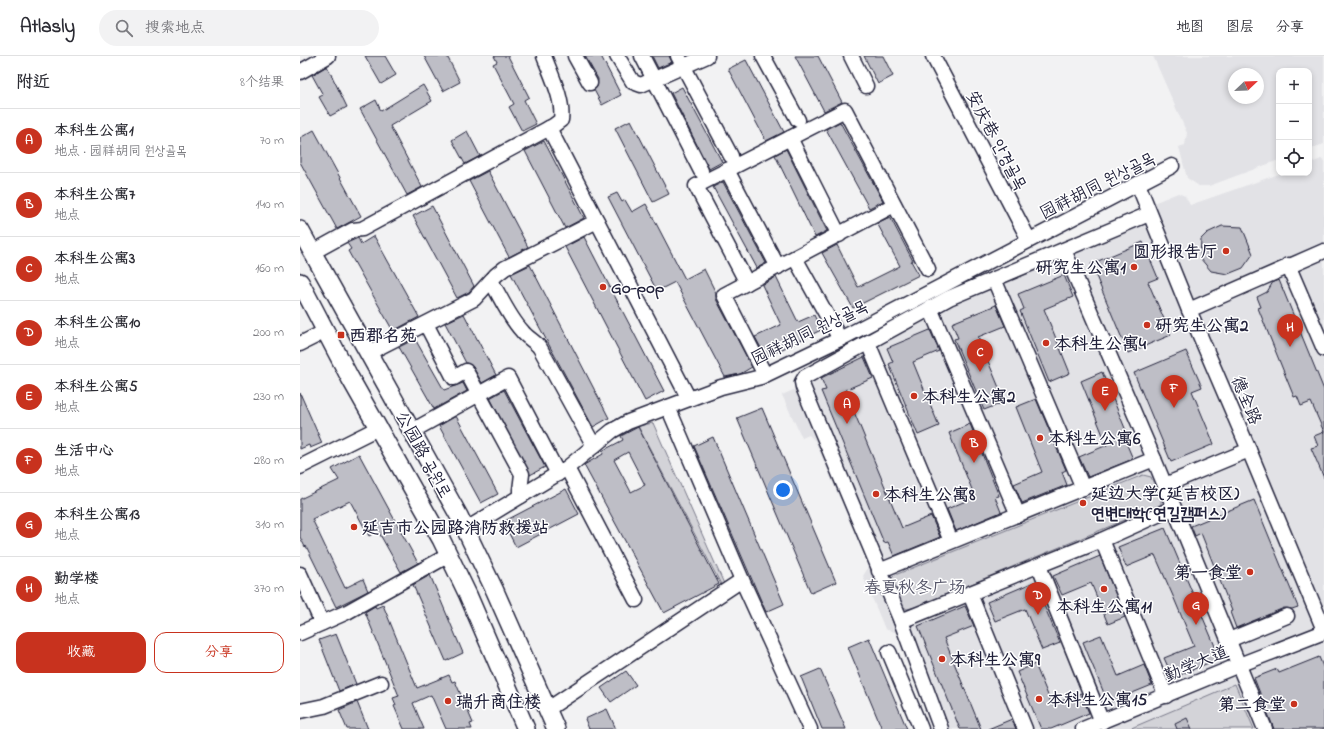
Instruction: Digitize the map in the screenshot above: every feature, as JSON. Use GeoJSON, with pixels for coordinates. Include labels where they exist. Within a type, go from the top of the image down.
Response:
{"type":"FeatureCollection","features":[{"type":"Feature","properties":{"kind":"main road","name":"公园路 공원로"},"geometry":{"type":"LineString","coordinates":[[300,230],[412,431],[465,530],[556,729]]}},
{"type":"Feature","properties":{"kind":"main road","name":"公园路 공원로"},"geometry":{"type":"LineString","coordinates":[[300,282],[378,428],[431,519],[449,555],[468,595],[521,728]]}},
{"type":"Feature","properties":{"kind":"street"},"geometry":{"type":"LineString","coordinates":[[300,72],[328,56]]}},
{"type":"Feature","properties":{"kind":"street"},"geometry":{"type":"LineString","coordinates":[[314,256],[357,236],[362,230],[561,120],[562,112],[544,56]]}},
{"type":"Feature","properties":{"kind":"street"},"geometry":{"type":"LineString","coordinates":[[575,56],[590,83]]}},
{"type":"Feature","properties":{"kind":"street"},"geometry":{"type":"LineString","coordinates":[[617,56],[629,77],[636,85],[642,85],[655,80],[681,61],[707,56]]}},
{"type":"Feature","properties":{"kind":"street"},"geometry":{"type":"LineString","coordinates":[[642,56],[701,172]]}},
{"type":"Feature","properties":{"kind":"street"},"geometry":{"type":"LineString","coordinates":[[763,56],[798,120]]}},
{"type":"Feature","properties":{"kind":"street"},"geometry":{"type":"LineString","coordinates":[[851,56],[866,86]]}},
{"type":"Feature","properties":{"kind":"street","name":"安庆巷 안경골목"},"geometry":{"type":"LineString","coordinates":[[932,56],[1029,240]]}},
{"type":"Feature","properties":{"kind":"street"},"geometry":{"type":"LineString","coordinates":[[681,61],[731,156]]}},
{"type":"Feature","properties":{"kind":"street"},"geometry":{"type":"LineString","coordinates":[[747,283],[696,186],[845,110],[928,269]]}},
{"type":"Feature","properties":{"kind":"street"},"geometry":{"type":"LineString","coordinates":[[549,128],[689,399]]}},
{"type":"Feature","properties":{"kind":"street"},"geometry":{"type":"LineString","coordinates":[[790,138],[839,234]]}},
{"type":"Feature","properties":{"kind":"street","name":"园祥胡同 원상골목"},"geometry":{"type":"LineString","coordinates":[[465,530],[562,471],[612,431],[628,422],[721,387],[750,381],[764,375],[840,339],[1172,166]]}},
{"type":"Feature","properties":{"kind":"street"},"geometry":{"type":"LineString","coordinates":[[727,170],[778,266]]}},
{"type":"Feature","properties":{"kind":"street","name":"德全路"},"geometry":{"type":"LineString","coordinates":[[1138,184],[1149,214],[1250,450],[1324,631]]}},
{"type":"Feature","properties":{"kind":"street"},"geometry":{"type":"LineString","coordinates":[[764,375],[724,295],[894,205]]}},
{"type":"Feature","properties":{"kind":"street"},"geometry":{"type":"LineString","coordinates":[[941,729],[901,621],[802,382],[805,377],[948,298],[1149,214]]}},
{"type":"Feature","properties":{"kind":"street"},"geometry":{"type":"LineString","coordinates":[[368,353],[474,299],[505,268],[597,221]]}},
{"type":"Feature","properties":{"kind":"street"},"geometry":{"type":"LineString","coordinates":[[1064,250],[1165,485],[1173,508],[1230,640],[1265,729]]}},
{"type":"Feature","properties":{"kind":"street"},"geometry":{"type":"LineString","coordinates":[[1189,310],[1288,265],[1324,251]]}},
{"type":"Feature","properties":{"kind":"street"},"geometry":{"type":"LineString","coordinates":[[795,258],[840,339]]}},
{"type":"Feature","properties":{"kind":"street"},"geometry":{"type":"LineString","coordinates":[[1288,265],[1324,349]]}},
{"type":"Feature","properties":{"kind":"street"},"geometry":{"type":"LineString","coordinates":[[994,279],[1083,488]]}},
{"type":"Feature","properties":{"kind":"street"},"geometry":{"type":"LineString","coordinates":[[491,281],[523,333],[534,340],[540,348],[594,446]]}},
{"type":"Feature","properties":{"kind":"street"},"geometry":{"type":"LineString","coordinates":[[930,308],[1018,514]]}},
{"type":"Feature","properties":{"kind":"street"},"geometry":{"type":"LineString","coordinates":[[426,324],[454,378],[466,371],[479,394],[522,474],[520,490],[521,496]]}},
{"type":"Feature","properties":{"kind":"street"},"geometry":{"type":"LineString","coordinates":[[300,344],[326,332]]}},
{"type":"Feature","properties":{"kind":"street"},"geometry":{"type":"LineString","coordinates":[[868,343],[952,541]]}},
{"type":"Feature","properties":{"kind":"street"},"geometry":{"type":"LineString","coordinates":[[412,431],[508,378],[636,600]]}},
{"type":"Feature","properties":{"kind":"street"},"geometry":{"type":"LineString","coordinates":[[668,407],[742,580],[810,729]]}},
{"type":"Feature","properties":{"kind":"street"},"geometry":{"type":"LineString","coordinates":[[300,467],[378,428]]}},
{"type":"Feature","properties":{"kind":"street"},"geometry":{"type":"LineString","coordinates":[[1165,485],[1250,450]]}},
{"type":"Feature","properties":{"kind":"street"},"geometry":{"type":"LineString","coordinates":[[879,571],[1154,459]]}},
{"type":"Feature","properties":{"kind":"street"},"geometry":{"type":"LineString","coordinates":[[901,621],[1102,540],[1173,508]]}},
{"type":"Feature","properties":{"kind":"street"},"geometry":{"type":"LineString","coordinates":[[1102,540],[1166,696]]}},
{"type":"Feature","properties":{"kind":"street"},"geometry":{"type":"LineString","coordinates":[[300,633],[347,612],[449,555]]}},
{"type":"Feature","properties":{"kind":"street"},"geometry":{"type":"LineString","coordinates":[[1039,566],[1102,722]]}},
{"type":"Feature","properties":{"kind":"street"},"geometry":{"type":"LineString","coordinates":[[300,574],[322,623]]}},
{"type":"Feature","properties":{"kind":"street"},"geometry":{"type":"LineString","coordinates":[[548,709],[742,580]]}},
{"type":"Feature","properties":{"kind":"street"},"geometry":{"type":"LineString","coordinates":[[970,594],[1025,729]]}},
{"type":"Feature","properties":{"kind":"street"},"geometry":{"type":"LineString","coordinates":[[1230,640],[1287,616]]}},
{"type":"Feature","properties":{"kind":"street","name":"勤学大道"},"geometry":{"type":"LineString","coordinates":[[1083,729],[1166,696],[1239,664],[1324,631]]}},
{"type":"Feature","properties":{"kind":"street"},"geometry":{"type":"LineString","coordinates":[[889,652],[920,729]]}},
{"type":"Feature","properties":{"kind":"street"},"geometry":{"type":"LineString","coordinates":[[300,711],[324,706],[381,683]]}},
{"type":"Feature","properties":{"kind":"shaded area"},"geometry":{"type":"Polygon","coordinates":[[[1153,56],[1324,56],[1324,144],[1312,148],[1312,68],[1276,68],[1276,161],[1209,186],[1199,186],[1187,178],[1179,147],[1185,145],[1187,133],[1153,56]]]}},
{"type":"Feature","properties":{"kind":"shaded area","name":"延边大学(延吉校区) 연변대학(연길캠퍼스)"},"geometry":{"type":"Polygon","coordinates":[[[1321,159],[1324,161],[1324,729],[939,729],[900,634],[885,629],[863,576],[869,566],[815,441],[809,435],[802,438],[782,395],[798,388],[797,377],[1057,249],[1056,243],[1178,193],[1185,196],[1190,205],[1276,175],[1312,176],[1312,163],[1321,159]]]}},
{"type":"Feature","properties":{"kind":"green space"},"geometry":{"type":"Polygon","coordinates":[[[653,423],[725,586],[724,590],[638,426],[653,423]]]}},
{"type":"Feature","properties":{"kind":"green space","name":"春夏秋冬广场"},"geometry":{"type":"Polygon","coordinates":[[[1143,475],[1151,477],[1161,500],[1161,505],[916,607],[907,609],[902,606],[891,579],[895,575],[1143,475]]]}},
{"type":"Feature","properties":{"kind":"green space"},"geometry":{"type":"Polygon","coordinates":[[[1235,684],[1254,729],[1129,729],[1235,684]]]}},
{"type":"Feature","properties":{"kind":"building"},"geometry":{"type":"Polygon","coordinates":[[[365,56],[385,56],[396,75],[381,84],[365,56]]]}},
{"type":"Feature","properties":{"kind":"building"},"geometry":{"type":"Polygon","coordinates":[[[424,56],[447,56],[460,82],[443,91],[424,56]]]}},
{"type":"Feature","properties":{"kind":"building"},"geometry":{"type":"Polygon","coordinates":[[[494,56],[508,56],[529,97],[524,100],[536,124],[522,131],[509,107],[514,104],[493,64],[497,62],[494,56]]]}},
{"type":"Feature","properties":{"kind":"building"},"geometry":{"type":"Polygon","coordinates":[[[585,56],[601,56],[621,95],[602,105],[594,90],[597,87],[598,79],[585,56]]]}},
{"type":"Feature","properties":{"kind":"building"},"geometry":{"type":"Polygon","coordinates":[[[652,56],[669,56],[672,62],[658,68],[652,56]]]}},
{"type":"Feature","properties":{"kind":"building"},"geometry":{"type":"Polygon","coordinates":[[[795,56],[818,56],[842,102],[824,111],[795,56]]]}},
{"type":"Feature","properties":{"kind":"building"},"geometry":{"type":"Polygon","coordinates":[[[864,56],[883,56],[893,76],[878,84],[864,56]]]}},
{"type":"Feature","properties":{"kind":"building"},"geometry":{"type":"Polygon","coordinates":[[[746,60],[784,132],[766,141],[728,69],[746,60]]]}},
{"type":"Feature","properties":{"kind":"building"},"geometry":{"type":"Polygon","coordinates":[[[327,66],[347,107],[330,116],[319,97],[323,95],[312,75],[327,66]]]}},
{"type":"Feature","properties":{"kind":"building"},"geometry":{"type":"Polygon","coordinates":[[[423,85],[432,101],[390,126],[422,187],[407,195],[360,109],[376,100],[381,111],[423,85]]]}},
{"type":"Feature","properties":{"kind":"building"},"geometry":{"type":"Polygon","coordinates":[[[682,87],[722,162],[709,169],[671,93],[682,87]]]}},
{"type":"Feature","properties":{"kind":"building"},"geometry":{"type":"Polygon","coordinates":[[[631,120],[669,194],[653,202],[615,128],[631,120]]]}},
{"type":"Feature","properties":{"kind":"building"},"geometry":{"type":"Polygon","coordinates":[[[840,122],[883,201],[869,208],[826,129],[840,122]]]}},
{"type":"Feature","properties":{"kind":"building"},"geometry":{"type":"Polygon","coordinates":[[[314,130],[361,216],[337,229],[300,162],[300,138],[314,130]]]}},
{"type":"Feature","properties":{"kind":"building"},"geometry":{"type":"Polygon","coordinates":[[[467,131],[480,156],[465,164],[452,140],[467,131]]]}},
{"type":"Feature","properties":{"kind":"building"},"geometry":{"type":"Polygon","coordinates":[[[544,141],[584,218],[565,228],[525,151],[544,141]]]}},
{"type":"Feature","properties":{"kind":"building"},"geometry":{"type":"Polygon","coordinates":[[[786,149],[827,231],[815,237],[775,155],[786,149]]]}},
{"type":"Feature","properties":{"kind":"building"},"geometry":{"type":"Polygon","coordinates":[[[488,171],[528,247],[509,257],[469,181],[488,171]]]}},
{"type":"Feature","properties":{"kind":"building"},"geometry":{"type":"Polygon","coordinates":[[[723,182],[766,263],[757,268],[713,187],[723,182]]]}},
{"type":"Feature","properties":{"kind":"building"},"geometry":{"type":"Polygon","coordinates":[[[617,193],[622,202],[625,200],[632,212],[646,204],[685,279],[704,269],[716,293],[716,299],[752,367],[740,374],[725,377],[675,282],[657,291],[608,197],[617,193]]]}},
{"type":"Feature","properties":{"kind":"building"},"geometry":{"type":"Polygon","coordinates":[[[432,206],[474,286],[469,292],[457,298],[413,216],[432,206]]]}},
{"type":"Feature","properties":{"kind":"building"},"geometry":{"type":"Polygon","coordinates":[[[890,217],[919,275],[853,308],[822,253],[837,245],[858,287],[900,266],[877,223],[890,217]]]}},
{"type":"Feature","properties":{"kind":"building","name":"圆形报告厅"},"geometry":{"type":"Polygon","coordinates":[[[1222,226],[1242,227],[1253,254],[1243,268],[1228,274],[1211,271],[1200,258],[1201,239],[1207,233],[1222,226]]]}},
{"type":"Feature","properties":{"kind":"building"},"geometry":{"type":"Polygon","coordinates":[[[374,236],[419,317],[393,331],[348,251],[351,249],[347,243],[358,238],[361,244],[374,236]]]}},
{"type":"Feature","properties":{"kind":"building"},"geometry":{"type":"Polygon","coordinates":[[[584,237],[664,391],[645,401],[565,247],[584,237]]]}},
{"type":"Feature","properties":{"kind":"building"},"geometry":{"type":"Polygon","coordinates":[[[1143,242],[1158,278],[1148,282],[1171,335],[1128,353],[1091,264],[1143,242]]]}},
{"type":"Feature","properties":{"kind":"building"},"geometry":{"type":"Polygon","coordinates":[[[530,265],[609,418],[593,427],[511,274],[530,265]]]}},
{"type":"Feature","properties":{"kind":"building","name":"本科生公寓4"},"geometry":{"type":"Polygon","coordinates":[[[1064,275],[1073,297],[1044,309],[1070,373],[1049,382],[1020,311],[1024,309],[1018,294],[1064,275]]]}},
{"type":"Feature","properties":{"kind":"building"},"geometry":{"type":"Polygon","coordinates":[[[776,277],[798,322],[814,315],[821,330],[766,357],[755,337],[781,325],[762,285],[776,277]]]}},
{"type":"Feature","properties":{"kind":"building"},"geometry":{"type":"Polygon","coordinates":[[[1279,280],[1324,390],[1324,432],[1311,402],[1301,406],[1297,396],[1294,397],[1258,308],[1261,307],[1257,297],[1267,292],[1273,282],[1279,280]]]}},
{"type":"Feature","properties":{"kind":"building"},"geometry":{"type":"Polygon","coordinates":[[[996,305],[1005,326],[978,337],[1005,402],[984,410],[954,339],[958,338],[952,323],[996,305]]]}},
{"type":"Feature","properties":{"kind":"building"},"geometry":{"type":"Polygon","coordinates":[[[464,314],[496,375],[482,383],[473,367],[466,363],[445,323],[464,314]]]}},
{"type":"Feature","properties":{"kind":"building","name":"本科生公寓2"},"geometry":{"type":"Polygon","coordinates":[[[930,330],[939,351],[913,362],[939,426],[918,435],[889,364],[893,362],[887,348],[930,330]]]}},
{"type":"Feature","properties":{"kind":"building"},"geometry":{"type":"Polygon","coordinates":[[[415,339],[444,390],[463,383],[467,391],[434,409],[399,347],[415,339]]]}},
{"type":"Feature","properties":{"kind":"building"},"geometry":{"type":"Polygon","coordinates":[[[1186,351],[1202,387],[1192,391],[1214,444],[1171,462],[1134,373],[1186,351]]]}},
{"type":"Feature","properties":{"kind":"building"},"geometry":{"type":"Polygon","coordinates":[[[864,357],[873,378],[845,390],[902,528],[931,516],[940,537],[894,556],[888,542],[884,543],[821,391],[826,390],[821,378],[864,357]]]}},
{"type":"Feature","properties":{"kind":"building"},"geometry":{"type":"Polygon","coordinates":[[[1102,372],[1131,443],[1127,445],[1133,459],[1088,477],[1079,457],[1107,445],[1081,381],[1102,372]]]}},
{"type":"Feature","properties":{"kind":"building"},"geometry":{"type":"Polygon","coordinates":[[[504,390],[545,467],[530,475],[490,398],[504,390]]]}},
{"type":"Feature","properties":{"kind":"building"},"geometry":{"type":"Polygon","coordinates":[[[300,393],[322,443],[310,448],[309,445],[300,449],[300,393]]]}},
{"type":"Feature","properties":{"kind":"building","name":"本科生公寓6"},"geometry":{"type":"Polygon","coordinates":[[[1036,399],[1066,470],[1062,472],[1067,485],[1022,503],[1014,484],[1042,472],[1016,407],[1036,399]]]}},
{"type":"Feature","properties":{"kind":"building"},"geometry":{"type":"Polygon","coordinates":[[[762,408],[836,582],[811,593],[737,418],[762,408]]]}},
{"type":"Feature","properties":{"kind":"building"},"geometry":{"type":"Polygon","coordinates":[[[456,416],[498,494],[481,503],[439,426],[456,416]]]}},
{"type":"Feature","properties":{"kind":"building"},"geometry":{"type":"Polygon","coordinates":[[[970,424],[999,496],[995,497],[1001,512],[956,531],[947,509],[975,497],[949,433],[970,424]]]}},
{"type":"Feature","properties":{"kind":"building"},"geometry":{"type":"Polygon","coordinates":[[[638,427],[719,584],[664,613],[584,465],[603,454],[602,451],[623,440],[621,436],[638,427]],[[628,452],[614,460],[631,492],[645,485],[628,452]]]}},
{"type":"Feature","properties":{"kind":"building"},"geometry":{"type":"Polygon","coordinates":[[[1324,432],[1324,478],[1311,448],[1318,446],[1314,436],[1324,432]]]}},
{"type":"Feature","properties":{"kind":"building"},"geometry":{"type":"Polygon","coordinates":[[[713,437],[784,604],[766,612],[694,446],[713,437]]]}},
{"type":"Feature","properties":{"kind":"building"},"geometry":{"type":"Polygon","coordinates":[[[359,454],[418,563],[401,572],[378,531],[369,536],[350,501],[312,519],[345,588],[363,579],[368,591],[336,607],[306,546],[305,547],[300,537],[300,499],[339,480],[332,469],[359,454]]]}},
{"type":"Feature","properties":{"kind":"building"},"geometry":{"type":"Polygon","coordinates":[[[566,489],[579,514],[516,547],[503,522],[566,489]]]}},
{"type":"Feature","properties":{"kind":"building","name":"第一食堂"},"geometry":{"type":"Polygon","coordinates":[[[1254,500],[1298,607],[1292,609],[1284,608],[1236,628],[1230,612],[1232,611],[1201,533],[1195,536],[1191,526],[1254,500]]]}},
{"type":"Feature","properties":{"kind":"building"},"geometry":{"type":"Polygon","coordinates":[[[1165,528],[1220,658],[1173,678],[1164,658],[1194,646],[1155,555],[1126,567],[1118,547],[1165,528]]]}},
{"type":"Feature","properties":{"kind":"building","name":"本科生公寓11"},"geometry":{"type":"Polygon","coordinates":[[[1100,556],[1125,617],[1108,624],[1091,583],[1062,595],[1053,576],[1100,556]]]}},
{"type":"Feature","properties":{"kind":"building"},"geometry":{"type":"Polygon","coordinates":[[[430,575],[463,653],[446,661],[413,585],[430,575]]]}},
{"type":"Feature","properties":{"kind":"building"},"geometry":{"type":"Polygon","coordinates":[[[1034,582],[1060,643],[1042,650],[1025,609],[995,621],[987,602],[1034,582]]]}},
{"type":"Feature","properties":{"kind":"building"},"geometry":{"type":"Polygon","coordinates":[[[383,605],[417,688],[449,675],[452,682],[455,681],[473,723],[470,724],[472,729],[446,729],[431,695],[413,703],[424,729],[404,729],[394,706],[396,705],[393,698],[399,696],[365,612],[375,606],[376,608],[383,605]]]}},
{"type":"Feature","properties":{"kind":"building","name":"本科生公寓9"},"geometry":{"type":"Polygon","coordinates":[[[965,606],[974,626],[944,638],[981,729],[960,729],[918,626],[965,606]]]}},
{"type":"Feature","properties":{"kind":"building"},"geometry":{"type":"Polygon","coordinates":[[[336,634],[356,684],[339,691],[319,640],[336,634]]]}},
{"type":"Feature","properties":{"kind":"building"},"geometry":{"type":"Polygon","coordinates":[[[1101,635],[1118,676],[1144,665],[1152,685],[1108,703],[1083,642],[1101,635]]]}},
{"type":"Feature","properties":{"kind":"building"},"geometry":{"type":"Polygon","coordinates":[[[869,638],[907,729],[882,729],[848,647],[869,638]]]}},
{"type":"Feature","properties":{"kind":"building","name":"第二食堂"},"geometry":{"type":"Polygon","coordinates":[[[1319,657],[1324,669],[1324,729],[1274,729],[1254,678],[1277,669],[1279,673],[1319,657]]]}},
{"type":"Feature","properties":{"kind":"building","name":"本科生公寓15"},"geometry":{"type":"Polygon","coordinates":[[[1035,664],[1052,705],[1081,693],[1089,713],[1051,729],[1041,729],[1017,672],[1035,664]]]}},
{"type":"Feature","properties":{"kind":"building"},"geometry":{"type":"Polygon","coordinates":[[[820,669],[846,729],[822,729],[801,677],[820,669]]]}},
{"type":"Feature","properties":{"kind":"building"},"geometry":{"type":"Polygon","coordinates":[[[626,671],[636,685],[611,702],[601,688],[626,671]]]}},
{"type":"Feature","properties":{"kind":"building"},"geometry":{"type":"Polygon","coordinates":[[[357,702],[368,729],[347,729],[339,710],[357,702]]]}},
{"type":"Feature","properties":{"kind":"building"},"geometry":{"type":"Polygon","coordinates":[[[607,709],[616,729],[589,729],[585,719],[607,709]]]}},
{"type":"Feature","properties":{"kind":"building"},"geometry":{"type":"Polygon","coordinates":[[[1187,718],[1192,729],[1177,729],[1175,724],[1187,718]]]}},
{"type":"Feature","properties":{"kind":"building"},"geometry":{"type":"Polygon","coordinates":[[[1012,719],[1016,729],[988,729],[1012,719]]]}},
{"type":"Feature","properties":{"kind":"place","name":"圆形报告厅"},"geometry":{"type":"Point","coordinates":[1226,251]}},
{"type":"Feature","properties":{"kind":"place","name":"研究生公寓1"},"geometry":{"type":"Point","coordinates":[1134,267]}},
{"type":"Feature","properties":{"kind":"place","name":"Go-pop"},"geometry":{"type":"Point","coordinates":[603,287]}},
{"type":"Feature","properties":{"kind":"place","name":"研究生公寓2"},"geometry":{"type":"Point","coordinates":[1147,325]}},
{"type":"Feature","properties":{"kind":"place","name":"西郡名苑"},"geometry":{"type":"Point","coordinates":[341,335]}},
{"type":"Feature","properties":{"kind":"place","name":"本科生公寓4"},"geometry":{"type":"Point","coordinates":[1046,343]}},
{"type":"Feature","properties":{"kind":"place","name":"勤学楼"},"geometry":{"type":"Point","coordinates":[1290,347]}},
{"type":"Feature","properties":{"kind":"place","name":"本科生公寓3"},"geometry":{"type":"Point","coordinates":[980,372]}},
{"type":"Feature","properties":{"kind":"place","name":"本科生公寓2"},"geometry":{"type":"Point","coordinates":[914,396]}},
{"type":"Feature","properties":{"kind":"place","name":"生活中心"},"geometry":{"type":"Point","coordinates":[1174,408]}},
{"type":"Feature","properties":{"kind":"place","name":"本科生公寓5"},"geometry":{"type":"Point","coordinates":[1105,411]}},
{"type":"Feature","properties":{"kind":"place","name":"本科生公寓1"},"geometry":{"type":"Point","coordinates":[847,424]}},
{"type":"Feature","properties":{"kind":"place","name":"本科生公寓6"},"geometry":{"type":"Point","coordinates":[1040,438]}},
{"type":"Feature","properties":{"kind":"place","name":"本科生公寓7"},"geometry":{"type":"Point","coordinates":[974,463]}},
{"type":"Feature","properties":{"kind":"place","name":"本科生公寓8"},"geometry":{"type":"Point","coordinates":[876,494]}},
{"type":"Feature","properties":{"kind":"place","name":"延边大学(延吉校区) 연변대학(연길캠퍼스)"},"geometry":{"type":"Point","coordinates":[1083,503]}},
{"type":"Feature","properties":{"kind":"place","name":"延吉市公园路消防救援站"},"geometry":{"type":"Point","coordinates":[354,527]}},
{"type":"Feature","properties":{"kind":"place","name":"第一食堂"},"geometry":{"type":"Point","coordinates":[1250,572]}},
{"type":"Feature","properties":{"kind":"place","name":"本科生公寓11"},"geometry":{"type":"Point","coordinates":[1104,589]}},
{"type":"Feature","properties":{"kind":"place","name":"本科生公寓10"},"geometry":{"type":"Point","coordinates":[1038,615]}},
{"type":"Feature","properties":{"kind":"place","name":"本科生公寓13"},"geometry":{"type":"Point","coordinates":[1196,625]}},
{"type":"Feature","properties":{"kind":"place","name":"本科生公寓9"},"geometry":{"type":"Point","coordinates":[942,659]}},
{"type":"Feature","properties":{"kind":"place","name":"本科生公寓15"},"geometry":{"type":"Point","coordinates":[1039,699]}},
{"type":"Feature","properties":{"kind":"place","name":"瑞升商住楼"},"geometry":{"type":"Point","coordinates":[448,701]}},
{"type":"Feature","properties":{"kind":"place","name":"第二食堂"},"geometry":{"type":"Point","coordinates":[1294,704]}}]}
